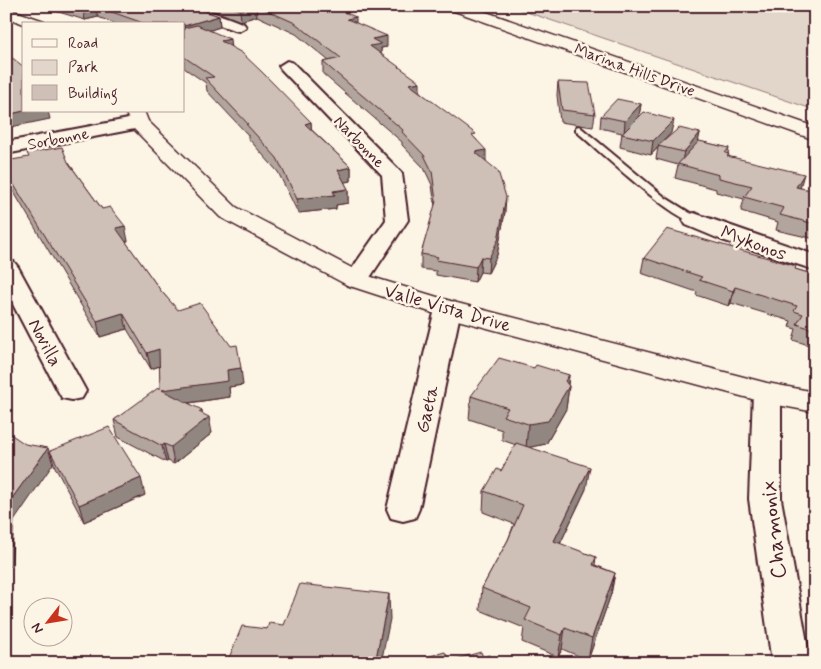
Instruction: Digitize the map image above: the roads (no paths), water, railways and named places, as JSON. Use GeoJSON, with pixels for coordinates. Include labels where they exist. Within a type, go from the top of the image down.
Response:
{"type":"FeatureCollection","features":[{"type":"Feature","properties":{"kind":"street"},"geometry":{"type":"LineString","coordinates":[[179,6],[239,27]]}},
{"type":"Feature","properties":{"kind":"street","name":"Marina Hills Drive"},"geometry":{"type":"LineString","coordinates":[[454,6],[815,134]]}},
{"type":"Feature","properties":{"kind":"street","name":"Marina Hills Drive"},"geometry":{"type":"LineString","coordinates":[[484,6],[592,41],[815,119]]}},
{"type":"Feature","properties":{"kind":"street"},"geometry":{"type":"LineString","coordinates":[[6,12],[33,22]]}},
{"type":"Feature","properties":{"kind":"street","name":"Narbonne"},"geometry":{"type":"LineString","coordinates":[[287,66],[392,174],[397,220],[356,280]]}},
{"type":"Feature","properties":{"kind":"street","name":"Valle Vista Drive"},"geometry":{"type":"LineString","coordinates":[[137,117],[228,212],[356,280],[448,309],[767,394],[815,402]]}},
{"type":"Feature","properties":{"kind":"street","name":"Sorbonne"},"geometry":{"type":"LineString","coordinates":[[6,148],[137,117]]}},
{"type":"Feature","properties":{"kind":"street","name":"Mykonos"},"geometry":{"type":"LineString","coordinates":[[694,220],[730,235],[815,263]]}},
{"type":"Feature","properties":{"kind":"street","name":"Novilla"},"geometry":{"type":"LineString","coordinates":[[6,267],[72,391]]}},
{"type":"Feature","properties":{"kind":"street","name":"Gaeta"},"geometry":{"type":"LineString","coordinates":[[403,510],[448,309]]}},
{"type":"Feature","properties":{"kind":"street","name":"Chamonix"},"geometry":{"type":"LineString","coordinates":[[767,394],[765,499],[790,656],[798,663]]}},
{"type":"Feature","properties":{"kind":"lane"},"geometry":{"type":"LineString","coordinates":[[579,130],[662,200],[694,220]]}}]}
